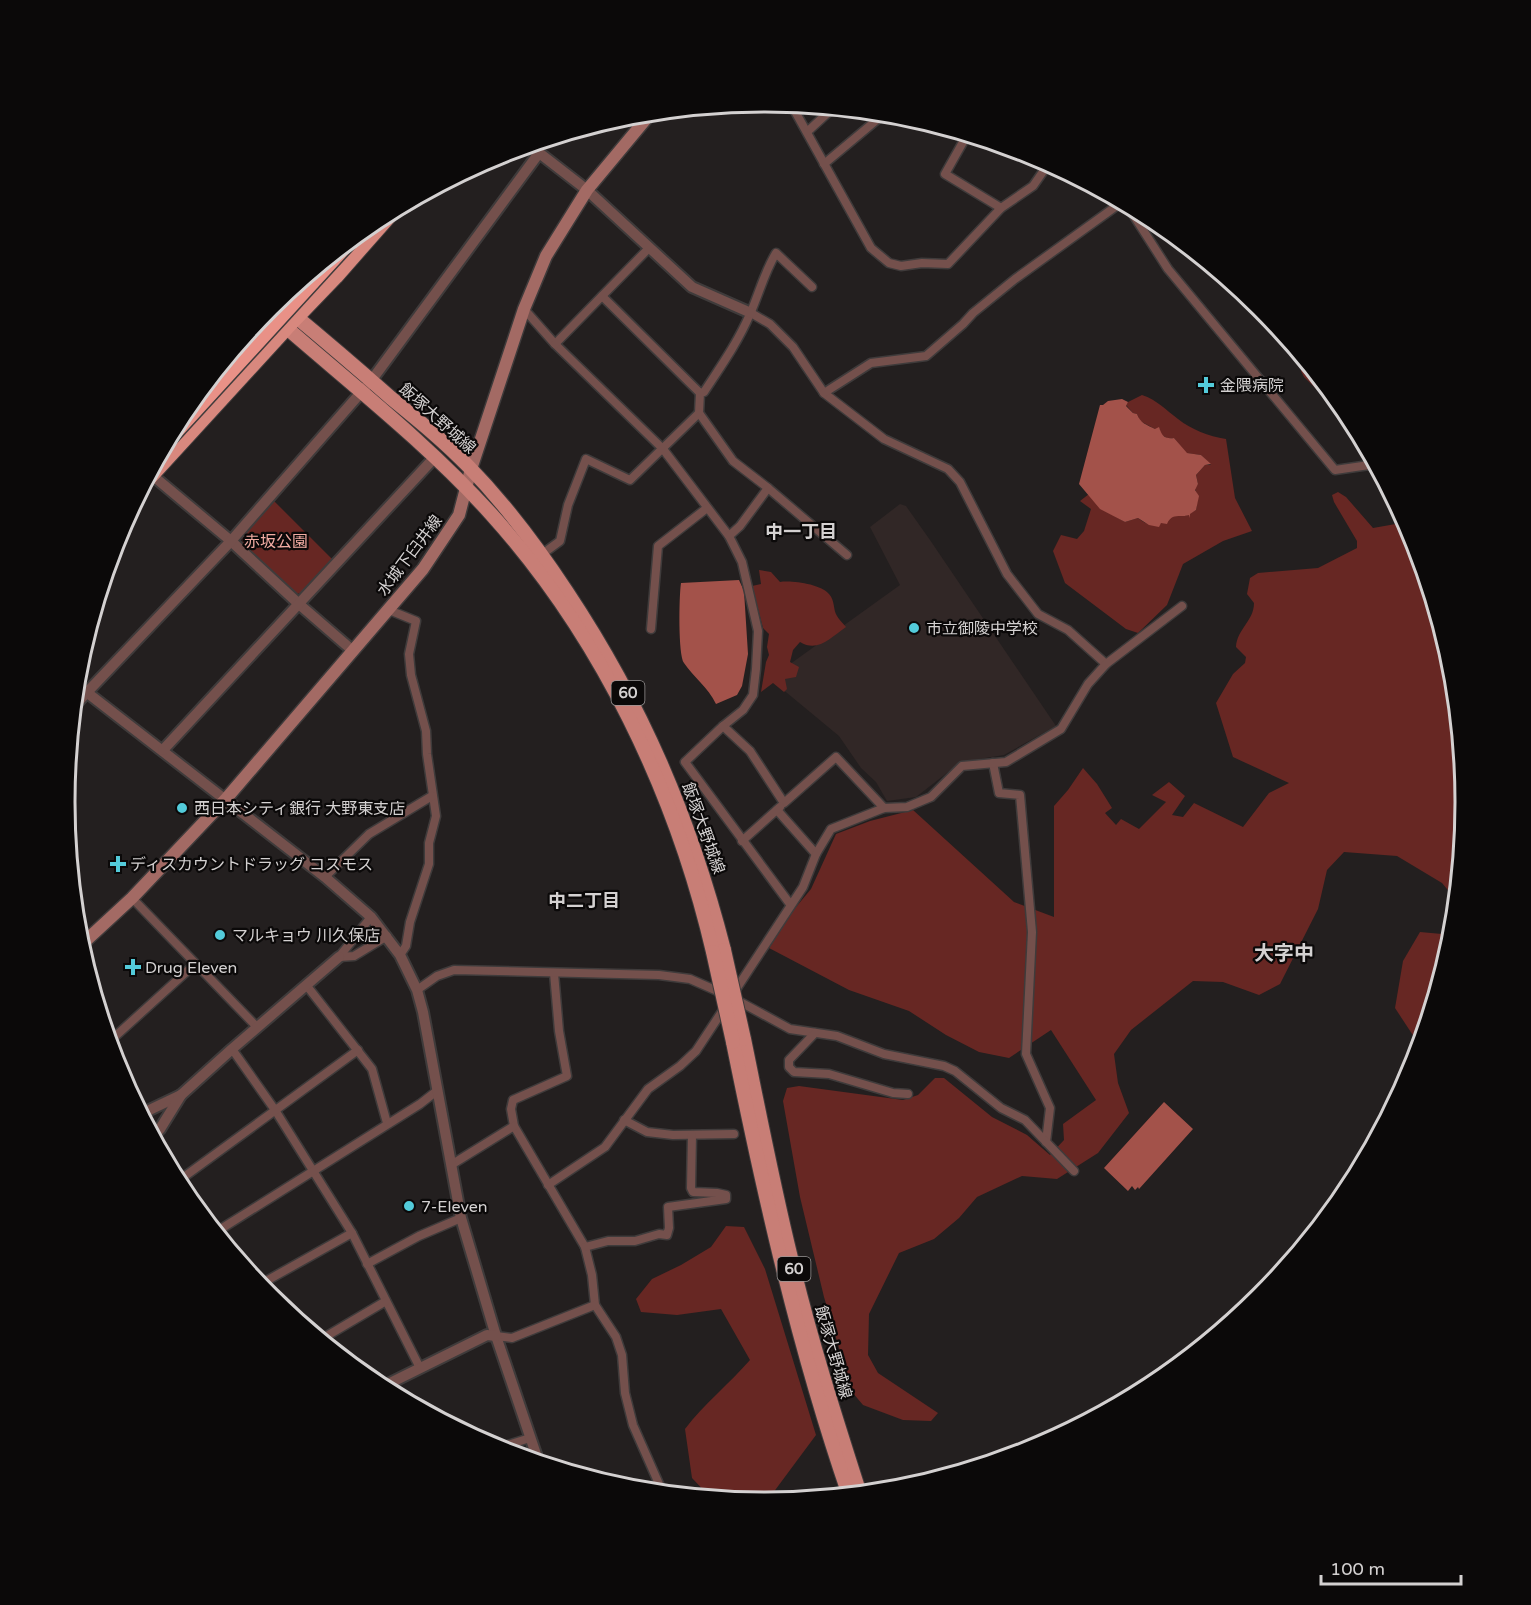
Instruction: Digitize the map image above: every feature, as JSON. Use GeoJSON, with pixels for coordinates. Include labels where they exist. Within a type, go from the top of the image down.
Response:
{"type":"FeatureCollection","features":[{"type":"Feature","properties":{"kind":"highway"},"geometry":{"type":"LineString","coordinates":[[168,458],[375,233]]}},
{"type":"Feature","properties":{"kind":"highway"},"geometry":{"type":"LineString","coordinates":[[206,398],[316,278]]}},
{"type":"Feature","properties":{"kind":"main road","name":"水城下臼井線"},"geometry":{"type":"LineString","coordinates":[[88,938],[132,898],[225,800],[423,569],[459,515],[471,469],[524,309],[546,256],[587,190],[643,123]]}},
{"type":"Feature","properties":{"kind":"main road","name":"飯塚大野城線"},"geometry":{"type":"LineString","coordinates":[[284,307],[446,444],[471,469],[525,532],[591,629],[617,672],[652,740],[696,849],[791,1261],[858,1487]]}},
{"type":"Feature","properties":{"kind":"main road","name":"飯塚大野城線"},"geometry":{"type":"LineString","coordinates":[[274,317],[435,457],[466,488],[526,556],[570,619],[607,678],[637,734],[663,792],[719,951]]}},
{"type":"Feature","properties":{"kind":"main road","name":"飯塚大野城線"},"geometry":{"type":"LineString","coordinates":[[739,1041],[762,1186],[802,1341],[847,1488]]}},
{"type":"Feature","properties":{"kind":"street"},"geometry":{"type":"LineString","coordinates":[[796,113],[871,248],[890,262],[901,266],[922,263],[948,264],[1001,208],[1033,186],[1043,171]]}},
{"type":"Feature","properties":{"kind":"street"},"geometry":{"type":"LineString","coordinates":[[807,132],[826,115]]}},
{"type":"Feature","properties":{"kind":"street"},"geometry":{"type":"LineString","coordinates":[[824,164],[875,121]]}},
{"type":"Feature","properties":{"kind":"street"},"geometry":{"type":"LineString","coordinates":[[963,142],[945,174],[1001,208]]}},
{"type":"Feature","properties":{"kind":"street"},"geometry":{"type":"LineString","coordinates":[[84,696],[231,541],[361,393],[539,153],[587,190],[692,287],[770,324],[793,347],[824,393],[884,439],[948,469],[960,482],[1007,574],[1038,614],[1068,630],[1106,664]]}},
{"type":"Feature","properties":{"kind":"street"},"geometry":{"type":"LineString","coordinates":[[824,393],[872,363],[926,356],[1015,279],[1115,207]]}},
{"type":"Feature","properties":{"kind":"street"},"geometry":{"type":"LineString","coordinates":[[1137,221],[1168,269],[1335,470],[1368,465]]}},
{"type":"Feature","properties":{"kind":"street"},"geometry":{"type":"LineString","coordinates":[[555,344],[650,248]]}},
{"type":"Feature","properties":{"kind":"street"},"geometry":{"type":"LineString","coordinates":[[700,393],[704,392],[736,342],[751,313],[766,268],[776,253],[812,287]]}},
{"type":"Feature","properties":{"kind":"street"},"geometry":{"type":"LineString","coordinates":[[602,296],[700,393],[699,413],[733,460],[847,555]]}},
{"type":"Feature","properties":{"kind":"street"},"geometry":{"type":"LineString","coordinates":[[524,309],[555,344],[663,449],[729,536],[742,562],[754,610],[758,640],[753,695],[743,710],[685,762],[790,904]]}},
{"type":"Feature","properties":{"kind":"street"},"geometry":{"type":"LineString","coordinates":[[542,555],[560,541],[568,505],[585,459],[630,480],[699,413]]}},
{"type":"Feature","properties":{"kind":"street"},"geometry":{"type":"LineString","coordinates":[[163,750],[435,457]]}},
{"type":"Feature","properties":{"kind":"street"},"geometry":{"type":"LineString","coordinates":[[154,482],[231,541],[352,650]]}},
{"type":"Feature","properties":{"kind":"street"},"geometry":{"type":"LineString","coordinates":[[729,536],[740,526],[768,488]]}},
{"type":"Feature","properties":{"kind":"street"},"geometry":{"type":"LineString","coordinates":[[651,629],[658,546],[707,508]]}},
{"type":"Feature","properties":{"kind":"street"},"geometry":{"type":"LineString","coordinates":[[548,1185],[605,1147],[648,1089],[680,1066],[696,1051],[803,887],[816,854],[831,829],[884,808],[907,807],[932,797],[962,766],[1006,762],[1061,729],[1088,684],[1106,664],[1182,606]]}},
{"type":"Feature","properties":{"kind":"street"},"geometry":{"type":"LineString","coordinates":[[389,610],[416,621],[409,654],[411,675],[426,731],[436,816],[429,843],[429,864],[410,922],[406,946],[400,955]]}},
{"type":"Feature","properties":{"kind":"street"},"geometry":{"type":"LineString","coordinates":[[84,690],[325,877],[371,917],[400,955],[417,990],[461,1218],[496,1336],[535,1453]]}},
{"type":"Feature","properties":{"kind":"street"},"geometry":{"type":"LineString","coordinates":[[723,726],[750,751],[784,803]]}},
{"type":"Feature","properties":{"kind":"street"},"geometry":{"type":"LineString","coordinates":[[742,841],[836,758],[884,808]]}},
{"type":"Feature","properties":{"kind":"street"},"geometry":{"type":"LineString","coordinates":[[993,763],[999,793],[1020,795],[1032,932],[1026,1054],[1050,1108],[1046,1142]]}},
{"type":"Feature","properties":{"kind":"street"},"geometry":{"type":"LineString","coordinates":[[325,877],[369,834],[432,796]]}},
{"type":"Feature","properties":{"kind":"street"},"geometry":{"type":"LineString","coordinates":[[777,810],[816,854]]}},
{"type":"Feature","properties":{"kind":"street"},"geometry":{"type":"LineString","coordinates":[[132,898],[257,1028]]}},
{"type":"Feature","properties":{"kind":"street"},"geometry":{"type":"LineString","coordinates":[[158,1129],[181,1095],[339,957],[371,917]]}},
{"type":"Feature","properties":{"kind":"street"},"geometry":{"type":"LineString","coordinates":[[339,957],[354,956],[387,936]]}},
{"type":"Feature","properties":{"kind":"street"},"geometry":{"type":"LineString","coordinates":[[116,1035],[195,964]]}},
{"type":"Feature","properties":{"kind":"street"},"geometry":{"type":"LineString","coordinates":[[417,990],[437,976],[454,970],[659,975],[690,979],[731,997],[790,1029],[837,1036],[884,1054],[944,1065],[955,1071],[1001,1108],[1025,1120],[1074,1171]]}},
{"type":"Feature","properties":{"kind":"street"},"geometry":{"type":"LineString","coordinates":[[554,973],[559,1031],[567,1076],[513,1100],[511,1109],[514,1126],[585,1247],[592,1275],[595,1305],[616,1337],[622,1355],[625,1393],[633,1425],[659,1484]]}},
{"type":"Feature","properties":{"kind":"street"},"geometry":{"type":"LineString","coordinates":[[307,986],[372,1069],[387,1123]]}},
{"type":"Feature","properties":{"kind":"street"},"geometry":{"type":"LineString","coordinates":[[815,1033],[789,1060],[789,1067],[794,1072],[829,1074],[892,1093],[908,1094]]}},
{"type":"Feature","properties":{"kind":"street"},"geometry":{"type":"LineString","coordinates":[[232,1049],[275,1110],[352,1233],[420,1368]]}},
{"type":"Feature","properties":{"kind":"street"},"geometry":{"type":"LineString","coordinates":[[185,1176],[358,1050]]}},
{"type":"Feature","properties":{"kind":"street"},"geometry":{"type":"LineString","coordinates":[[222,1228],[420,1104],[438,1090]]}},
{"type":"Feature","properties":{"kind":"street"},"geometry":{"type":"LineString","coordinates":[[147,1111],[181,1095]]}},
{"type":"Feature","properties":{"kind":"street"},"geometry":{"type":"LineString","coordinates":[[624,1120],[647,1132],[692,1135],[735,1134]]}},
{"type":"Feature","properties":{"kind":"street"},"geometry":{"type":"LineString","coordinates":[[451,1165],[514,1126]]}},
{"type":"Feature","properties":{"kind":"street"},"geometry":{"type":"LineString","coordinates":[[585,1247],[608,1241],[635,1241],[659,1234],[667,1235],[668,1207],[726,1199],[726,1195],[717,1193],[693,1192],[691,1188],[692,1135]]}},
{"type":"Feature","properties":{"kind":"street"},"geometry":{"type":"LineString","coordinates":[[367,1264],[419,1236],[461,1218]]}},
{"type":"Feature","properties":{"kind":"street"},"geometry":{"type":"LineString","coordinates":[[267,1280],[352,1233]]}},
{"type":"Feature","properties":{"kind":"street"},"geometry":{"type":"LineString","coordinates":[[327,1336],[386,1301]]}},
{"type":"Feature","properties":{"kind":"street"},"geometry":{"type":"LineString","coordinates":[[391,1382],[487,1335],[512,1338],[595,1305]]}},
{"type":"Feature","properties":{"kind":"street"},"geometry":{"type":"LineString","coordinates":[[511,1444],[530,1438]]}},
{"type":"Feature","properties":{"kind":"shaded area"},"geometry":{"type":"Polygon","coordinates":[[[1122,399],[1128,402],[1126,406],[1144,423],[1155,429],[1159,427],[1164,436],[1174,438],[1187,453],[1201,455],[1211,464],[1205,465],[1196,475],[1198,484],[1195,490],[1199,496],[1196,510],[1190,514],[1190,518],[1189,515],[1174,517],[1167,524],[1161,523],[1159,527],[1149,525],[1138,518],[1125,522],[1100,509],[1079,484],[1100,405],[1122,399]]]}},
{"type":"Feature","properties":{"kind":"shaded area","name":"市立御陵中学校"},"geometry":{"type":"Polygon","coordinates":[[[900,504],[906,506],[930,540],[1056,726],[1004,755],[961,762],[916,797],[887,801],[876,782],[861,768],[839,736],[775,683],[779,672],[900,585],[870,527],[900,504]]]}},
{"type":"Feature","properties":{"kind":"shaded area"},"geometry":{"type":"Polygon","coordinates":[[[739,580],[744,591],[748,654],[742,686],[737,695],[716,704],[682,658],[681,583],[739,580]]]}},
{"type":"Feature","properties":{"kind":"shaded area"},"geometry":{"type":"Polygon","coordinates":[[[1164,1102],[1193,1129],[1139,1189],[1138,1187],[1135,1190],[1132,1186],[1128,1191],[1104,1168],[1164,1102]]]}},
{"type":"Feature","properties":{"kind":"green space"},"geometry":{"type":"Polygon","coordinates":[[[1301,367],[1322,395],[1304,377],[1301,367]]]}},
{"type":"Feature","properties":{"kind":"green space"},"geometry":{"type":"Polygon","coordinates":[[[1142,395],[1157,402],[1183,423],[1207,434],[1226,439],[1235,498],[1252,531],[1223,541],[1183,564],[1167,605],[1138,633],[1126,629],[1065,583],[1053,551],[1061,535],[1077,539],[1084,531],[1091,509],[1080,501],[1089,494],[1104,510],[1125,522],[1138,518],[1153,525],[1173,516],[1185,516],[1196,510],[1198,497],[1195,489],[1198,484],[1196,475],[1205,465],[1211,465],[1201,455],[1186,453],[1174,438],[1167,438],[1160,434],[1160,429],[1155,429],[1140,421],[1137,414],[1126,405],[1142,395]]]}},
{"type":"Feature","properties":{"kind":"green space"},"geometry":{"type":"Polygon","coordinates":[[[1338,492],[1346,497],[1373,528],[1397,524],[1419,581],[1432,624],[1443,668],[1455,757],[1455,848],[1450,893],[1442,883],[1397,856],[1344,852],[1327,870],[1318,909],[1280,984],[1259,995],[1223,982],[1193,981],[1131,1030],[1114,1054],[1118,1083],[1129,1113],[1098,1153],[1057,1179],[1022,1176],[977,1197],[959,1218],[934,1239],[899,1253],[869,1314],[868,1355],[878,1373],[938,1413],[931,1421],[903,1420],[863,1405],[852,1392],[824,1297],[800,1197],[783,1101],[787,1088],[799,1086],[903,1100],[918,1095],[935,1078],[944,1078],[992,1117],[1027,1135],[1050,1155],[1064,1140],[1063,1124],[1096,1100],[1051,1030],[1009,1058],[979,1052],[946,1035],[909,1011],[849,990],[769,948],[791,913],[811,889],[836,834],[870,821],[913,810],[1014,902],[1054,917],[1054,806],[1083,768],[1097,784],[1112,808],[1105,813],[1116,825],[1121,819],[1139,829],[1166,802],[1152,795],[1169,782],[1185,796],[1172,815],[1183,817],[1194,803],[1243,827],[1269,793],[1289,783],[1233,757],[1216,703],[1233,674],[1245,663],[1246,657],[1236,647],[1239,635],[1253,609],[1254,603],[1247,594],[1250,578],[1258,573],[1318,568],[1357,548],[1357,541],[1332,495],[1338,492]]]}},
{"type":"Feature","properties":{"kind":"green space","name":"赤坂公園"},"geometry":{"type":"Polygon","coordinates":[[[273,500],[332,559],[303,593],[295,594],[243,544],[242,534],[273,500]]]}},
{"type":"Feature","properties":{"kind":"green space"},"geometry":{"type":"Polygon","coordinates":[[[759,570],[771,572],[780,582],[806,584],[825,591],[832,599],[837,616],[846,627],[818,645],[806,645],[800,642],[793,650],[790,662],[799,667],[796,677],[785,679],[787,689],[784,692],[773,683],[761,692],[769,655],[767,647],[769,634],[763,628],[752,586],[761,584],[759,570]]]}},
{"type":"Feature","properties":{"kind":"green space"},"geometry":{"type":"Polygon","coordinates":[[[1420,932],[1443,934],[1432,981],[1414,1037],[1395,1008],[1403,961],[1420,932]]]}},
{"type":"Feature","properties":{"kind":"green space"},"geometry":{"type":"Polygon","coordinates":[[[726,1226],[744,1227],[765,1269],[816,1435],[773,1493],[704,1490],[692,1478],[685,1429],[750,1360],[721,1309],[677,1315],[641,1312],[636,1299],[652,1279],[711,1247],[726,1226]]]}},
{"type":"Feature","properties":{"kind":"place","name":"金隈病院"},"geometry":{"type":"Point","coordinates":[1206,385]}},
{"type":"Feature","properties":{"kind":"place","name":"市立御陵中学校"},"geometry":{"type":"Point","coordinates":[914,628]}},
{"type":"Feature","properties":{"kind":"place","name":"西日本シティ銀行 大野東支店"},"geometry":{"type":"Point","coordinates":[182,808]}},
{"type":"Feature","properties":{"kind":"place","name":"ディスカウントドラッグ コスモス"},"geometry":{"type":"Point","coordinates":[118,864]}},
{"type":"Feature","properties":{"kind":"place","name":"マルキョウ 川久保店"},"geometry":{"type":"Point","coordinates":[220,935]}},
{"type":"Feature","properties":{"kind":"place","name":"Drug Eleven"},"geometry":{"type":"Point","coordinates":[133,967]}},
{"type":"Feature","properties":{"kind":"place","name":"7-Eleven"},"geometry":{"type":"Point","coordinates":[409,1206]}},
{"type":"Feature","properties":{"kind":"district","name":"中一丁目"},"geometry":{"type":"Point","coordinates":[801,532]}},
{"type":"Feature","properties":{"kind":"district","name":"中二丁目"},"geometry":{"type":"Point","coordinates":[584,901]}},
{"type":"Feature","properties":{"kind":"district","name":"大字中"},"geometry":{"type":"Point","coordinates":[1284,953]}}]}
